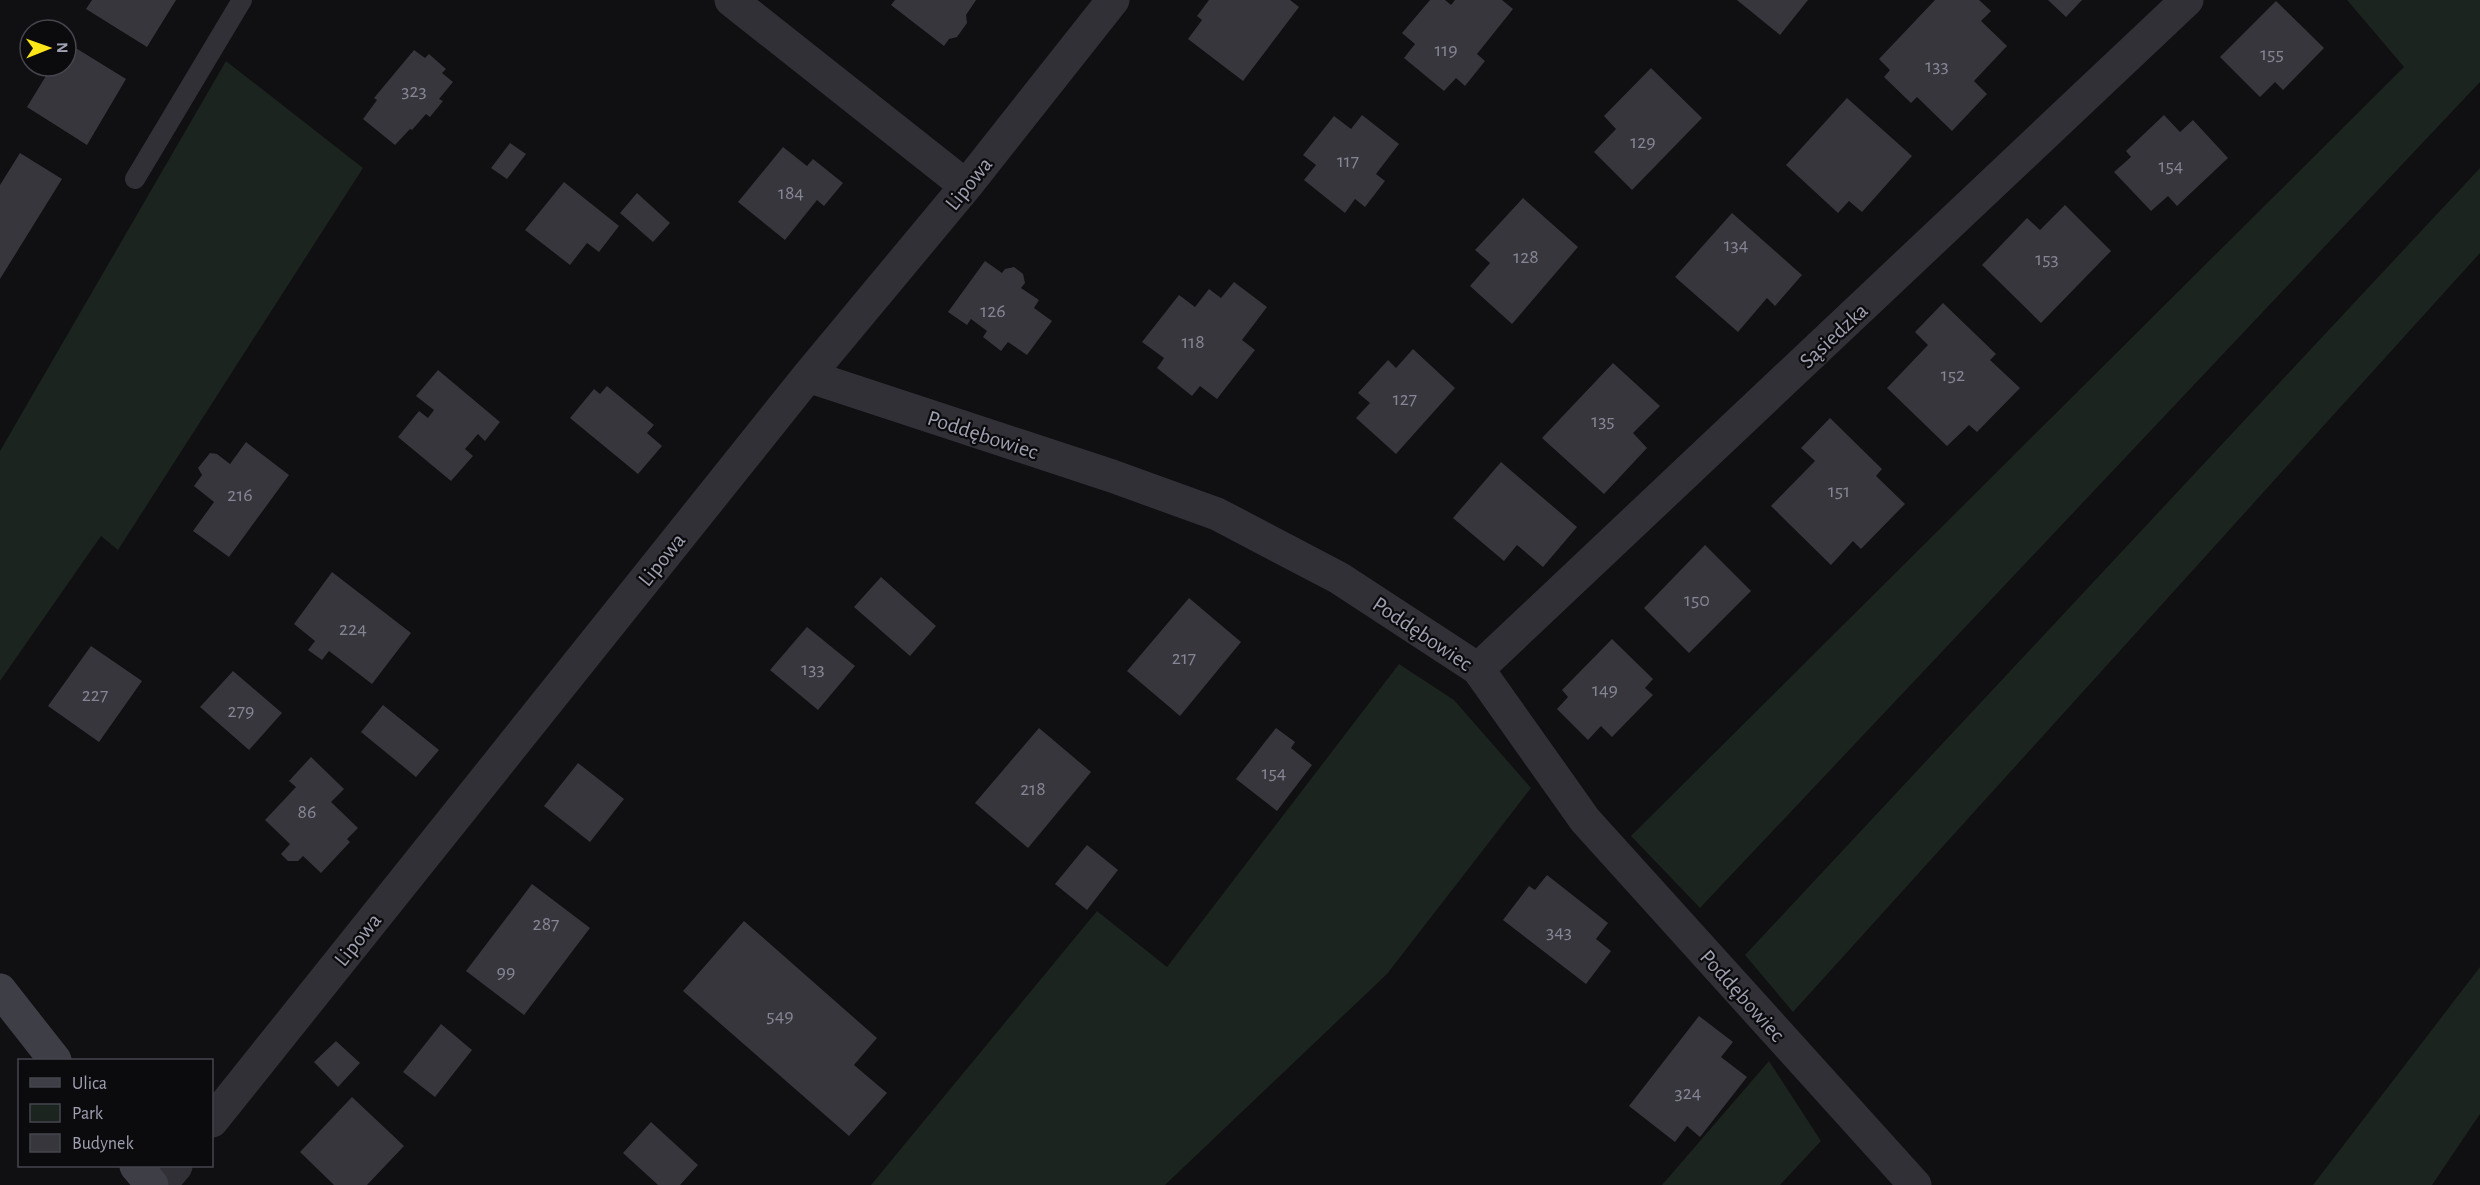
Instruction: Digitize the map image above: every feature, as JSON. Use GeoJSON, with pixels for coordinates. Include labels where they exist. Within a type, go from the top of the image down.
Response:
{"type":"FeatureCollection","features":[{"type":"Feature","properties":{"kind":"main road"},"geometry":{"type":"LineString","coordinates":[[0,990],[54,1059]]}},
{"type":"Feature","properties":{"kind":"main road"},"geometry":{"type":"LineString","coordinates":[[137,1167],[152,1185]]}},
{"type":"Feature","properties":{"kind":"street"},"geometry":{"type":"LineString","coordinates":[[731,0],[966,186]]}},
{"type":"Feature","properties":{"kind":"street","name":"Lipowa"},"geometry":{"type":"LineString","coordinates":[[213,1120],[808,376],[966,186],[1113,0]]}},
{"type":"Feature","properties":{"kind":"street","name":"Sąsiedzka"},"geometry":{"type":"LineString","coordinates":[[1478,669],[2187,0]]}},
{"type":"Feature","properties":{"kind":"street","name":"Poddębowiec"},"geometry":{"type":"LineString","coordinates":[[808,376],[1112,476],[1217,514],[1339,578],[1478,669],[1585,820],[1915,1185]]}},
{"type":"Feature","properties":{"kind":"street"},"geometry":{"type":"LineString","coordinates":[[160,1185],[175,1167]]}},
{"type":"Feature","properties":{"kind":"lane"},"geometry":{"type":"LineString","coordinates":[[135,179],[242,0]]}},
{"type":"Feature","properties":{"kind":"green space"},"geometry":{"type":"Polygon","coordinates":[[[2347,0],[2480,0],[2480,82],[1700,908],[1631,836],[2404,67],[2347,0]]]}},
{"type":"Feature","properties":{"kind":"green space"},"geometry":{"type":"Polygon","coordinates":[[[226,61],[363,168],[118,550],[101,536],[0,681],[0,451],[226,61]]]}},
{"type":"Feature","properties":{"kind":"green space"},"geometry":{"type":"Polygon","coordinates":[[[2480,168],[2480,253],[1793,1012],[1745,955],[2480,168]]]}},
{"type":"Feature","properties":{"kind":"green space"},"geometry":{"type":"Polygon","coordinates":[[[1399,664],[1454,700],[1531,788],[1387,974],[1165,1185],[871,1185],[1097,911],[1167,967],[1399,664]]]}},
{"type":"Feature","properties":{"kind":"green space"},"geometry":{"type":"Polygon","coordinates":[[[2480,967],[2480,1114],[2432,1185],[2313,1185],[2480,967]]]}},
{"type":"Feature","properties":{"kind":"green space"},"geometry":{"type":"Polygon","coordinates":[[[1769,1061],[1821,1141],[1780,1185],[1662,1185],[1769,1061]]]}},
{"type":"Feature","properties":{"kind":"building"},"geometry":{"type":"Polygon","coordinates":[[[92,0],[176,0],[147,47],[86,9],[92,0]]]}},
{"type":"Feature","properties":{"kind":"building"},"geometry":{"type":"Polygon","coordinates":[[[895,0],[976,0],[966,15],[967,23],[957,37],[949,39],[944,46],[891,5],[895,0]]]}},
{"type":"Feature","properties":{"kind":"building"},"geometry":{"type":"Polygon","coordinates":[[[1209,0],[1290,0],[1299,7],[1243,81],[1188,39],[1202,20],[1197,16],[1209,0]]]}},
{"type":"Feature","properties":{"kind":"building"},"geometry":{"type":"Polygon","coordinates":[[[1430,0],[1445,0],[1451,5],[1455,0],[1502,0],[1513,9],[1477,54],[1485,61],[1465,86],[1456,78],[1444,91],[1404,58],[1415,44],[1402,33],[1430,0]]]}},
{"type":"Feature","properties":{"kind":"building"},"geometry":{"type":"Polygon","coordinates":[[[1737,0],[1808,0],[1780,35],[1737,0]]]}},
{"type":"Feature","properties":{"kind":"building"},"geometry":{"type":"Polygon","coordinates":[[[1935,0],[1979,0],[1991,11],[1981,21],[2007,46],[1974,81],[1987,94],[1952,131],[1917,97],[1911,103],[1884,77],[1890,70],[1879,59],[1935,0]]]}},
{"type":"Feature","properties":{"kind":"building"},"geometry":{"type":"Polygon","coordinates":[[[2048,0],[2082,0],[2066,17],[2048,0]]]}},
{"type":"Feature","properties":{"kind":"building"},"geometry":{"type":"Polygon","coordinates":[[[2276,1],[2324,48],[2283,90],[2275,82],[2260,97],[2220,57],[2276,1]]]}},
{"type":"Feature","properties":{"kind":"building"},"geometry":{"type":"Polygon","coordinates":[[[78,49],[126,79],[87,145],[27,107],[45,78],[78,78],[78,49]]]}},
{"type":"Feature","properties":{"kind":"building"},"geometry":{"type":"Polygon","coordinates":[[[414,50],[425,58],[429,54],[446,69],[442,73],[453,82],[439,99],[443,101],[430,117],[426,114],[395,145],[363,119],[377,100],[374,98],[414,50]]]}},
{"type":"Feature","properties":{"kind":"building"},"geometry":{"type":"Polygon","coordinates":[[[1651,68],[1702,118],[1632,190],[1594,152],[1616,129],[1604,116],[1651,68]]]}},
{"type":"Feature","properties":{"kind":"building"},"geometry":{"type":"Polygon","coordinates":[[[1847,98],[1912,156],[1862,212],[1849,201],[1838,213],[1786,165],[1847,98]]]}},
{"type":"Feature","properties":{"kind":"building"},"geometry":{"type":"Polygon","coordinates":[[[1362,115],[1399,144],[1376,174],[1385,181],[1365,207],[1355,199],[1345,213],[1304,180],[1316,165],[1303,155],[1334,116],[1351,129],[1362,115]]]}},
{"type":"Feature","properties":{"kind":"building"},"geometry":{"type":"Polygon","coordinates":[[[2164,115],[2180,132],[2193,120],[2228,158],[2177,206],[2168,196],[2151,211],[2114,172],[2131,157],[2126,151],[2164,115]]]}},
{"type":"Feature","properties":{"kind":"building"},"geometry":{"type":"Polygon","coordinates":[[[510,143],[526,154],[507,179],[491,168],[510,143]]]}},
{"type":"Feature","properties":{"kind":"building"},"geometry":{"type":"Polygon","coordinates":[[[783,147],[807,166],[813,159],[843,183],[824,206],[817,200],[785,240],[738,202],[783,147]]]}},
{"type":"Feature","properties":{"kind":"building"},"geometry":{"type":"Polygon","coordinates":[[[20,153],[62,179],[0,279],[0,185],[20,153]]]}},
{"type":"Feature","properties":{"kind":"building"},"geometry":{"type":"Polygon","coordinates":[[[564,182],[619,226],[599,252],[587,243],[570,265],[525,230],[564,182]]]}},
{"type":"Feature","properties":{"kind":"building"},"geometry":{"type":"Polygon","coordinates":[[[637,193],[670,223],[653,242],[620,213],[637,193]]]}},
{"type":"Feature","properties":{"kind":"building"},"geometry":{"type":"Polygon","coordinates":[[[1523,198],[1578,247],[1512,324],[1470,286],[1490,263],[1475,250],[1523,198]]]}},
{"type":"Feature","properties":{"kind":"building"},"geometry":{"type":"Polygon","coordinates":[[[2065,205],[2111,251],[2041,323],[1982,265],[2027,218],[2040,230],[2065,205]]]}},
{"type":"Feature","properties":{"kind":"building"},"geometry":{"type":"Polygon","coordinates":[[[1732,213],[1802,275],[1775,306],[1767,298],[1738,332],[1675,277],[1732,213]]]}},
{"type":"Feature","properties":{"kind":"building"},"geometry":{"type":"Polygon","coordinates":[[[985,261],[1002,273],[1005,269],[1014,267],[1023,274],[1025,283],[1021,288],[1039,300],[1034,308],[1052,321],[1027,355],[1008,342],[1001,351],[983,337],[987,331],[971,319],[967,325],[948,312],[985,261]]]}},
{"type":"Feature","properties":{"kind":"building"},"geometry":{"type":"Polygon","coordinates":[[[1234,282],[1267,307],[1242,340],[1255,350],[1217,399],[1200,386],[1192,396],[1157,368],[1164,358],[1142,342],[1179,295],[1195,307],[1209,289],[1221,298],[1234,282]]]}},
{"type":"Feature","properties":{"kind":"building"},"geometry":{"type":"Polygon","coordinates":[[[1943,303],[1996,354],[1990,360],[2020,388],[1977,432],[1969,425],[1947,446],[1887,388],[1928,345],[1915,332],[1943,303]]]}},
{"type":"Feature","properties":{"kind":"building"},"geometry":{"type":"Polygon","coordinates":[[[1413,349],[1455,388],[1396,454],[1356,418],[1370,403],[1358,393],[1388,360],[1396,368],[1413,349]]]}},
{"type":"Feature","properties":{"kind":"building"},"geometry":{"type":"Polygon","coordinates":[[[1613,363],[1660,406],[1633,433],[1647,448],[1604,494],[1542,438],[1613,363]]]}},
{"type":"Feature","properties":{"kind":"building"},"geometry":{"type":"Polygon","coordinates":[[[438,370],[500,422],[485,441],[478,434],[465,449],[473,456],[451,481],[398,437],[419,411],[428,418],[434,410],[416,396],[438,370]]]}},
{"type":"Feature","properties":{"kind":"building"},"geometry":{"type":"Polygon","coordinates":[[[607,386],[654,425],[647,433],[662,446],[638,474],[570,418],[594,389],[600,394],[607,386]]]}},
{"type":"Feature","properties":{"kind":"building"},"geometry":{"type":"Polygon","coordinates":[[[1830,418],[1882,469],[1876,476],[1905,504],[1861,549],[1853,541],[1831,565],[1771,506],[1815,461],[1801,448],[1830,418]]]}},
{"type":"Feature","properties":{"kind":"building"},"geometry":{"type":"Polygon","coordinates":[[[246,442],[289,475],[229,557],[193,531],[214,502],[194,486],[202,475],[198,468],[210,453],[217,454],[230,464],[246,442]]]}},
{"type":"Feature","properties":{"kind":"building"},"geometry":{"type":"Polygon","coordinates":[[[1501,462],[1577,527],[1543,567],[1517,545],[1504,561],[1453,518],[1501,462]]]}},
{"type":"Feature","properties":{"kind":"building"},"geometry":{"type":"Polygon","coordinates":[[[1705,545],[1751,591],[1689,653],[1644,608],[1705,545]]]}},
{"type":"Feature","properties":{"kind":"building"},"geometry":{"type":"Polygon","coordinates":[[[332,572],[411,633],[372,684],[329,651],[322,660],[308,650],[315,641],[294,624],[332,572]]]}},
{"type":"Feature","properties":{"kind":"building"},"geometry":{"type":"Polygon","coordinates":[[[881,577],[936,626],[910,656],[854,607],[881,577]]]}},
{"type":"Feature","properties":{"kind":"building"},"geometry":{"type":"Polygon","coordinates":[[[1189,598],[1241,642],[1180,716],[1127,671],[1189,598]]]}},
{"type":"Feature","properties":{"kind":"building"},"geometry":{"type":"Polygon","coordinates":[[[807,627],[855,666],[818,710],[770,670],[807,627]]]}},
{"type":"Feature","properties":{"kind":"building"},"geometry":{"type":"Polygon","coordinates":[[[1612,639],[1653,679],[1645,688],[1653,695],[1612,737],[1601,726],[1588,740],[1557,709],[1568,697],[1562,690],[1612,639]]]}},
{"type":"Feature","properties":{"kind":"building"},"geometry":{"type":"Polygon","coordinates":[[[91,646],[142,681],[99,742],[48,706],[91,646]]]}},
{"type":"Feature","properties":{"kind":"building"},"geometry":{"type":"Polygon","coordinates":[[[233,671],[282,713],[249,750],[200,707],[233,671]]]}},
{"type":"Feature","properties":{"kind":"building"},"geometry":{"type":"Polygon","coordinates":[[[383,705],[439,750],[416,777],[361,732],[383,705]]]}},
{"type":"Feature","properties":{"kind":"building"},"geometry":{"type":"Polygon","coordinates":[[[1039,728],[1091,772],[1028,848],[975,803],[1039,728]]]}},
{"type":"Feature","properties":{"kind":"building"},"geometry":{"type":"Polygon","coordinates":[[[1276,728],[1295,742],[1291,748],[1312,765],[1277,811],[1236,779],[1276,728]]]}},
{"type":"Feature","properties":{"kind":"building"},"geometry":{"type":"Polygon","coordinates":[[[311,757],[344,789],[331,802],[358,828],[347,839],[350,842],[321,873],[303,856],[298,861],[288,861],[281,854],[290,844],[265,820],[296,787],[289,781],[311,757]]]}},
{"type":"Feature","properties":{"kind":"building"},"geometry":{"type":"Polygon","coordinates":[[[578,763],[624,799],[590,842],[544,806],[578,763]]]}},
{"type":"Feature","properties":{"kind":"building"},"geometry":{"type":"Polygon","coordinates":[[[1087,845],[1118,870],[1087,910],[1055,884],[1087,845]]]}},
{"type":"Feature","properties":{"kind":"building"},"geometry":{"type":"Polygon","coordinates":[[[1547,875],[1608,923],[1596,939],[1611,951],[1586,984],[1503,920],[1529,886],[1535,890],[1547,875]]]}},
{"type":"Feature","properties":{"kind":"building"},"geometry":{"type":"Polygon","coordinates":[[[532,884],[590,928],[524,1015],[466,971],[532,884]]]}},
{"type":"Feature","properties":{"kind":"building"},"geometry":{"type":"Polygon","coordinates":[[[744,921],[877,1038],[854,1065],[887,1093],[849,1136],[683,991],[744,921]]]}},
{"type":"Feature","properties":{"kind":"building"},"geometry":{"type":"Polygon","coordinates":[[[1699,1016],[1733,1042],[1721,1057],[1747,1077],[1700,1137],[1687,1126],[1675,1142],[1629,1106],[1699,1016]]]}},
{"type":"Feature","properties":{"kind":"building"},"geometry":{"type":"Polygon","coordinates":[[[441,1024],[472,1050],[435,1097],[403,1072],[441,1024]]]}},
{"type":"Feature","properties":{"kind":"building"},"geometry":{"type":"Polygon","coordinates":[[[336,1041],[360,1063],[338,1087],[314,1062],[336,1041]]]}},
{"type":"Feature","properties":{"kind":"building"},"geometry":{"type":"Polygon","coordinates":[[[352,1097],[404,1146],[367,1185],[334,1185],[300,1152],[352,1097]]]}},
{"type":"Feature","properties":{"kind":"building"},"geometry":{"type":"Polygon","coordinates":[[[651,1122],[698,1165],[680,1185],[658,1185],[623,1153],[651,1122]]]}}]}
